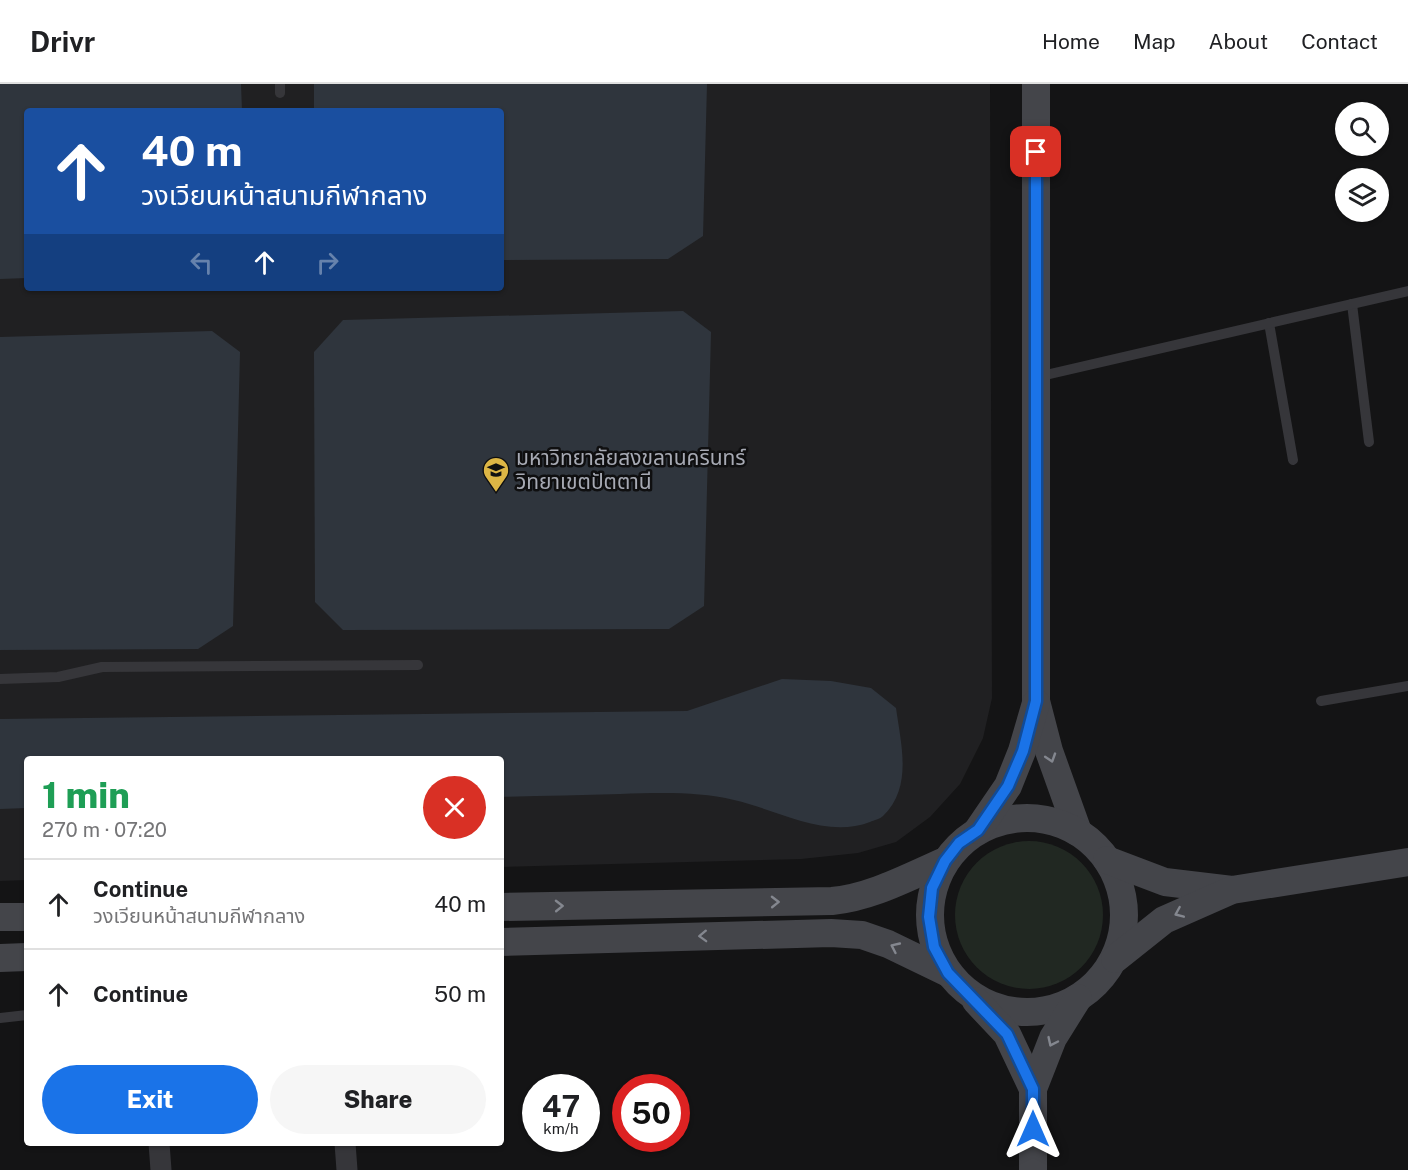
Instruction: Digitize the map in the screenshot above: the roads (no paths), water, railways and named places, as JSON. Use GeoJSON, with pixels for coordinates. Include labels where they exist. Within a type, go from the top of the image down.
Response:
{"type":"FeatureCollection","features":[{"type":"Feature","properties":{"kind":"main road"},"geometry":{"type":"LineString","coordinates":[[1036,84],[1036,701],[1049,751],[1078,832]]}},
{"type":"Feature","properties":{"kind":"main road"},"geometry":{"type":"LineString","coordinates":[[978,830],[1008,786],[1023,751],[1036,701]]}},
{"type":"Feature","properties":{"kind":"main road"},"geometry":{"type":"LineString","coordinates":[[1033,1089],[1007,1034],[948,973],[934,947],[929,917],[932,888],[945,861],[959,843],[978,830],[1002,820],[1028,817],[1054,822],[1078,832],[1094,844],[1107,860],[1119,883],[1125,908],[1123,934],[1115,959]]}},
{"type":"Feature","properties":{"kind":"main road"},"geometry":{"type":"LineString","coordinates":[[1107,860],[1165,882],[1232,890]]}},
{"type":"Feature","properties":{"kind":"main road"},"geometry":{"type":"LineString","coordinates":[[504,907],[832,901],[854,898],[882,889],[945,861]]}},
{"type":"Feature","properties":{"kind":"main road"},"geometry":{"type":"LineString","coordinates":[[968,993],[994,1007],[1023,1013],[1052,1010],[1078,998],[1099,981],[1115,959],[1164,920],[1232,890],[1408,862]]}},
{"type":"Feature","properties":{"kind":"main road"},"geometry":{"type":"LineString","coordinates":[[0,917],[24,916]]}},
{"type":"Feature","properties":{"kind":"main road"},"geometry":{"type":"LineString","coordinates":[[504,942],[831,933],[862,935],[888,944],[948,973]]}},
{"type":"Feature","properties":{"kind":"main road"},"geometry":{"type":"LineString","coordinates":[[0,958],[24,957]]}},
{"type":"Feature","properties":{"kind":"main road"},"geometry":{"type":"LineString","coordinates":[[1033,1170],[1033,1089],[1053,1038],[1078,998]]}},
{"type":"Feature","properties":{"kind":"street"},"geometry":{"type":"LineString","coordinates":[[159,1146],[161,1170]]}},
{"type":"Feature","properties":{"kind":"street"},"geometry":{"type":"LineString","coordinates":[[345,1146],[347,1170]]}},
{"type":"Feature","properties":{"kind":"lane"},"geometry":{"type":"LineString","coordinates":[[1036,377],[1408,291]]}},
{"type":"Feature","properties":{"kind":"lane"},"geometry":{"type":"LineString","coordinates":[[1352,304],[1369,442]]}},
{"type":"Feature","properties":{"kind":"lane"},"geometry":{"type":"LineString","coordinates":[[1269,323],[1293,460]]}},
{"type":"Feature","properties":{"kind":"lane"},"geometry":{"type":"LineString","coordinates":[[0,680],[58,677],[102,667],[418,665]]}},
{"type":"Feature","properties":{"kind":"lane"},"geometry":{"type":"LineString","coordinates":[[1321,701],[1408,686]]}},
{"type":"Feature","properties":{"kind":"lane"},"geometry":{"type":"LineString","coordinates":[[0,1018],[24,1016]]}},
{"type":"Feature","properties":{"kind":"place","name":"มหาวิทยาลัยสงขลานครินทร์ วิทยาเขตปัตตานี"},"geometry":{"type":"Point","coordinates":[496,493]}}]}
